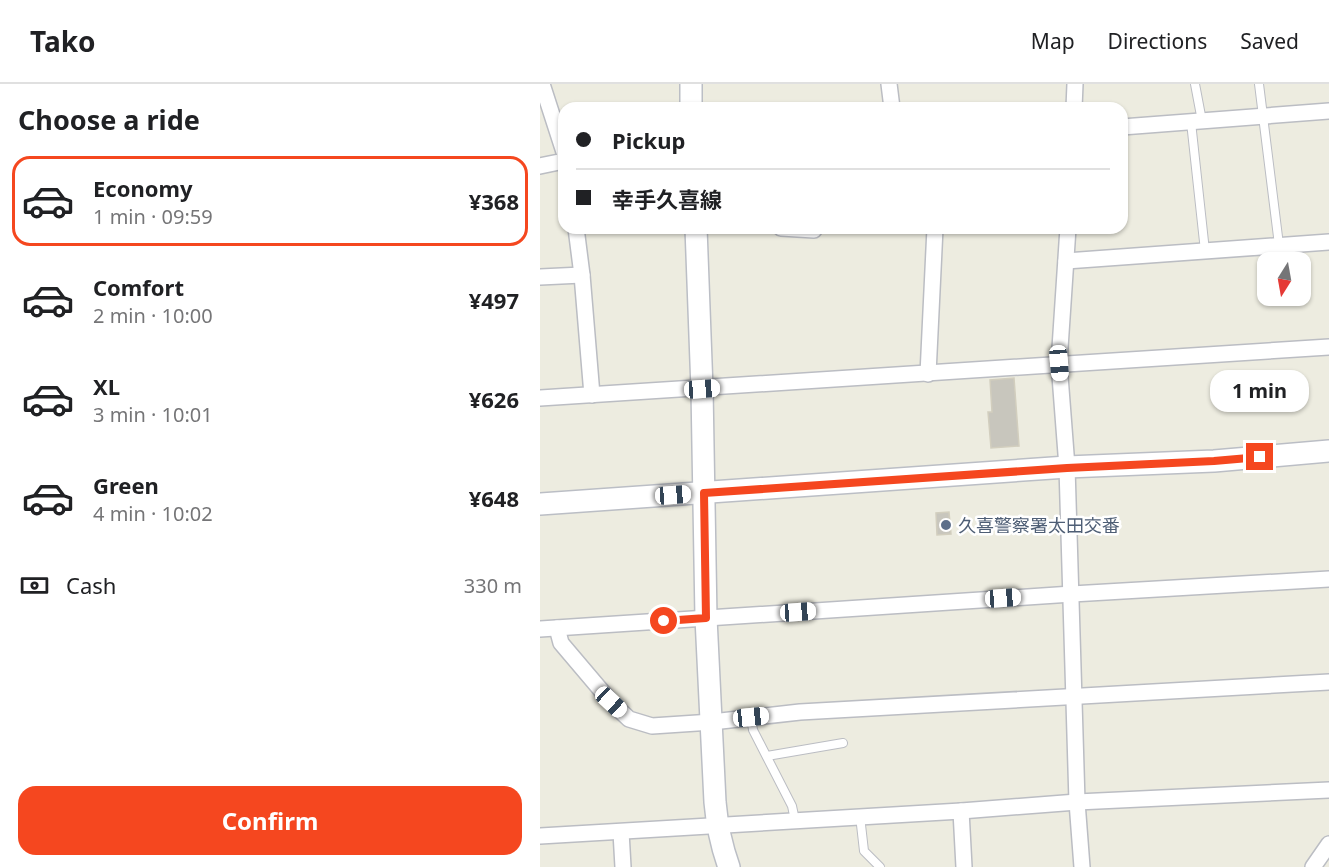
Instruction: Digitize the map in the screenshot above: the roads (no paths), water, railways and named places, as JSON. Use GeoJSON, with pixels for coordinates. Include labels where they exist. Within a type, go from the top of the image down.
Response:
{"type":"FeatureCollection","features":[{"type":"Feature","properties":{"kind":"main road"},"geometry":{"type":"LineString","coordinates":[[691,84],[692,102]]}},
{"type":"Feature","properties":{"kind":"main road"},"geometry":{"type":"LineString","coordinates":[[696,234],[702,389],[706,618],[717,825],[729,867]]}},
{"type":"Feature","properties":{"kind":"main road"},"geometry":{"type":"LineString","coordinates":[[540,504],[1067,468],[1214,461],[1329,451]]}},
{"type":"Feature","properties":{"kind":"street"},"geometry":{"type":"LineString","coordinates":[[542,84],[558,133]]}},
{"type":"Feature","properties":{"kind":"street"},"geometry":{"type":"LineString","coordinates":[[889,84],[891,102]]}},
{"type":"Feature","properties":{"kind":"street"},"geometry":{"type":"LineString","coordinates":[[1074,102],[1075,84]]}},
{"type":"Feature","properties":{"kind":"street"},"geometry":{"type":"LineString","coordinates":[[1128,127],[1329,111]]}},
{"type":"Feature","properties":{"kind":"street"},"geometry":{"type":"LineString","coordinates":[[540,166],[558,162]]}},
{"type":"Feature","properties":{"kind":"street"},"geometry":{"type":"LineString","coordinates":[[577,234],[592,395]]}},
{"type":"Feature","properties":{"kind":"street"},"geometry":{"type":"LineString","coordinates":[[928,374],[935,234]]}},
{"type":"Feature","properties":{"kind":"street"},"geometry":{"type":"LineString","coordinates":[[1068,234],[1059,363],[1067,468],[1077,802],[1082,867]]}},
{"type":"Feature","properties":{"kind":"street"},"geometry":{"type":"LineString","coordinates":[[1066,261],[1329,242]]}},
{"type":"Feature","properties":{"kind":"street"},"geometry":{"type":"LineString","coordinates":[[540,277],[582,275]]}},
{"type":"Feature","properties":{"kind":"street"},"geometry":{"type":"LineString","coordinates":[[540,398],[1329,347]]}},
{"type":"Feature","properties":{"kind":"street"},"geometry":{"type":"LineString","coordinates":[[540,629],[1329,579]]}},
{"type":"Feature","properties":{"kind":"street"},"geometry":{"type":"LineString","coordinates":[[557,628],[561,643],[611,702],[629,719],[652,726],[800,712],[1329,682]]}},
{"type":"Feature","properties":{"kind":"street"},"geometry":{"type":"LineString","coordinates":[[540,836],[1077,802],[1329,790]]}},
{"type":"Feature","properties":{"kind":"street"},"geometry":{"type":"LineString","coordinates":[[961,811],[964,867]]}},
{"type":"Feature","properties":{"kind":"street"},"geometry":{"type":"LineString","coordinates":[[621,832],[623,867]]}},
{"type":"Feature","properties":{"kind":"street"},"geometry":{"type":"LineString","coordinates":[[1313,867],[1329,844]]}},
{"type":"Feature","properties":{"kind":"lane"},"geometry":{"type":"LineString","coordinates":[[1195,84],[1204,250]]}},
{"type":"Feature","properties":{"kind":"lane"},"geometry":{"type":"LineString","coordinates":[[1259,84],[1280,245]]}},
{"type":"Feature","properties":{"kind":"lane"},"geometry":{"type":"LineString","coordinates":[[751,717],[753,730],[792,807],[795,820]]}},
{"type":"Feature","properties":{"kind":"lane"},"geometry":{"type":"LineString","coordinates":[[767,756],[843,743]]}},
{"type":"Feature","properties":{"kind":"lane"},"geometry":{"type":"LineString","coordinates":[[860,816],[864,851],[880,867]]}},
{"type":"Feature","properties":{"kind":"place","name":"久喜警察署太田交番"},"geometry":{"type":"Point","coordinates":[946,525]}}]}
